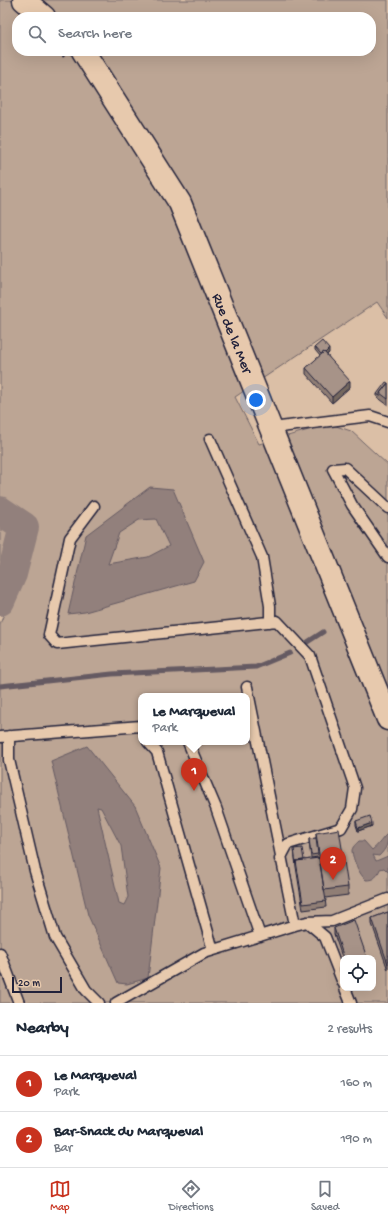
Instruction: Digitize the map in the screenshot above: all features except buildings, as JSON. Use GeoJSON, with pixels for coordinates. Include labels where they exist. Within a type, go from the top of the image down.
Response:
{"type":"FeatureCollection","features":[{"type":"Feature","properties":{"kind":"street"},"geometry":{"type":"LineString","coordinates":[[24,0],[38,12]]}},
{"type":"Feature","properties":{"kind":"street","name":"Rue de la Mer"},"geometry":{"type":"LineString","coordinates":[[86,56],[180,203],[272,428],[388,719]]}},
{"type":"Feature","properties":{"kind":"lane"},"geometry":{"type":"LineString","coordinates":[[272,428],[370,416],[388,422]]}},
{"type":"Feature","properties":{"kind":"lane"},"geometry":{"type":"LineString","coordinates":[[210,439],[262,557],[270,606],[270,622]]}},
{"type":"Feature","properties":{"kind":"lane"},"geometry":{"type":"LineString","coordinates":[[388,508],[345,468],[333,469],[352,505],[388,557]]}},
{"type":"Feature","properties":{"kind":"lane"},"geometry":{"type":"LineString","coordinates":[[94,506],[70,538],[49,635],[57,644],[277,621],[310,656],[355,788],[352,809],[341,828],[288,844],[280,859]]}},
{"type":"Feature","properties":{"kind":"lane"},"geometry":{"type":"LineString","coordinates":[[247,687],[248,693]]}},
{"type":"Feature","properties":{"kind":"lane"},"geometry":{"type":"LineString","coordinates":[[250,703],[280,859],[295,925]]}},
{"type":"Feature","properties":{"kind":"lane"},"geometry":{"type":"LineString","coordinates":[[99,1003],[86,990],[55,937],[35,871],[4,737],[137,726]]}},
{"type":"Feature","properties":{"kind":"lane"},"geometry":{"type":"LineString","coordinates":[[151,745],[157,752],[213,950]]}},
{"type":"Feature","properties":{"kind":"lane"},"geometry":{"type":"LineString","coordinates":[[189,745],[216,808],[260,936]]}},
{"type":"Feature","properties":{"kind":"lane"},"geometry":{"type":"LineString","coordinates":[[116,1003],[204,953],[295,925],[307,922],[332,921],[388,899]]}},
{"type":"Feature","properties":{"kind":"lane"},"geometry":{"type":"LineString","coordinates":[[307,922],[325,937],[340,974]]}},
{"type":"Feature","properties":{"kind":"lane"},"geometry":{"type":"LineString","coordinates":[[0,954],[19,1003]]}},
{"type":"Feature","properties":{"kind":"lane"},"geometry":{"type":"LineString","coordinates":[[346,991],[351,1003]]}},
{"type":"Feature","properties":{"kind":"shaded area"},"geometry":{"type":"Polygon","coordinates":[[[0,0],[388,0],[388,318],[377,302],[235,397],[259,444],[330,424],[351,431],[388,465],[388,1003],[0,1003],[0,624],[32,543],[0,561],[0,0]]]}},
{"type":"Feature","properties":{"kind":"shaded area"},"geometry":{"type":"Polygon","coordinates":[[[150,487],[173,489],[204,562],[194,581],[85,612],[68,614],[86,535],[150,487]],[[156,519],[139,520],[119,533],[108,564],[148,557],[169,546],[156,519]]]}},
{"type":"Feature","properties":{"kind":"shaded area"},"geometry":{"type":"Polygon","coordinates":[[[87,746],[135,806],[161,868],[148,978],[127,984],[118,983],[88,915],[51,761],[87,746]],[[97,807],[119,903],[124,905],[128,897],[121,846],[101,808],[97,807]]]}},
{"type":"Feature","properties":{"kind":"shaded area"},"geometry":{"type":"Polygon","coordinates":[[[388,833],[387,843],[384,850],[379,856],[373,855],[376,861],[388,856],[388,872],[384,868],[380,869],[375,878],[366,880],[355,863],[352,851],[353,848],[359,841],[364,841],[372,850],[388,833]]]}},
{"type":"Feature","properties":{"kind":"waterway"},"geometry":{"type":"LineString","coordinates":[[0,511],[24,527],[12,574],[0,601]]}},
{"type":"Feature","properties":{"kind":"waterway"},"geometry":{"type":"LineString","coordinates":[[306,643],[323,632]]}},
{"type":"Feature","properties":{"kind":"waterway"},"geometry":{"type":"LineString","coordinates":[[0,686],[112,674],[256,667],[290,653]]}},
{"type":"Feature","properties":{"kind":"place","name":"Le Marqueval"},"geometry":{"type":"Point","coordinates":[194,791]}},
{"type":"Feature","properties":{"kind":"place","name":"Bar-Snack du Marqueval"},"geometry":{"type":"Point","coordinates":[333,880]}}]}
